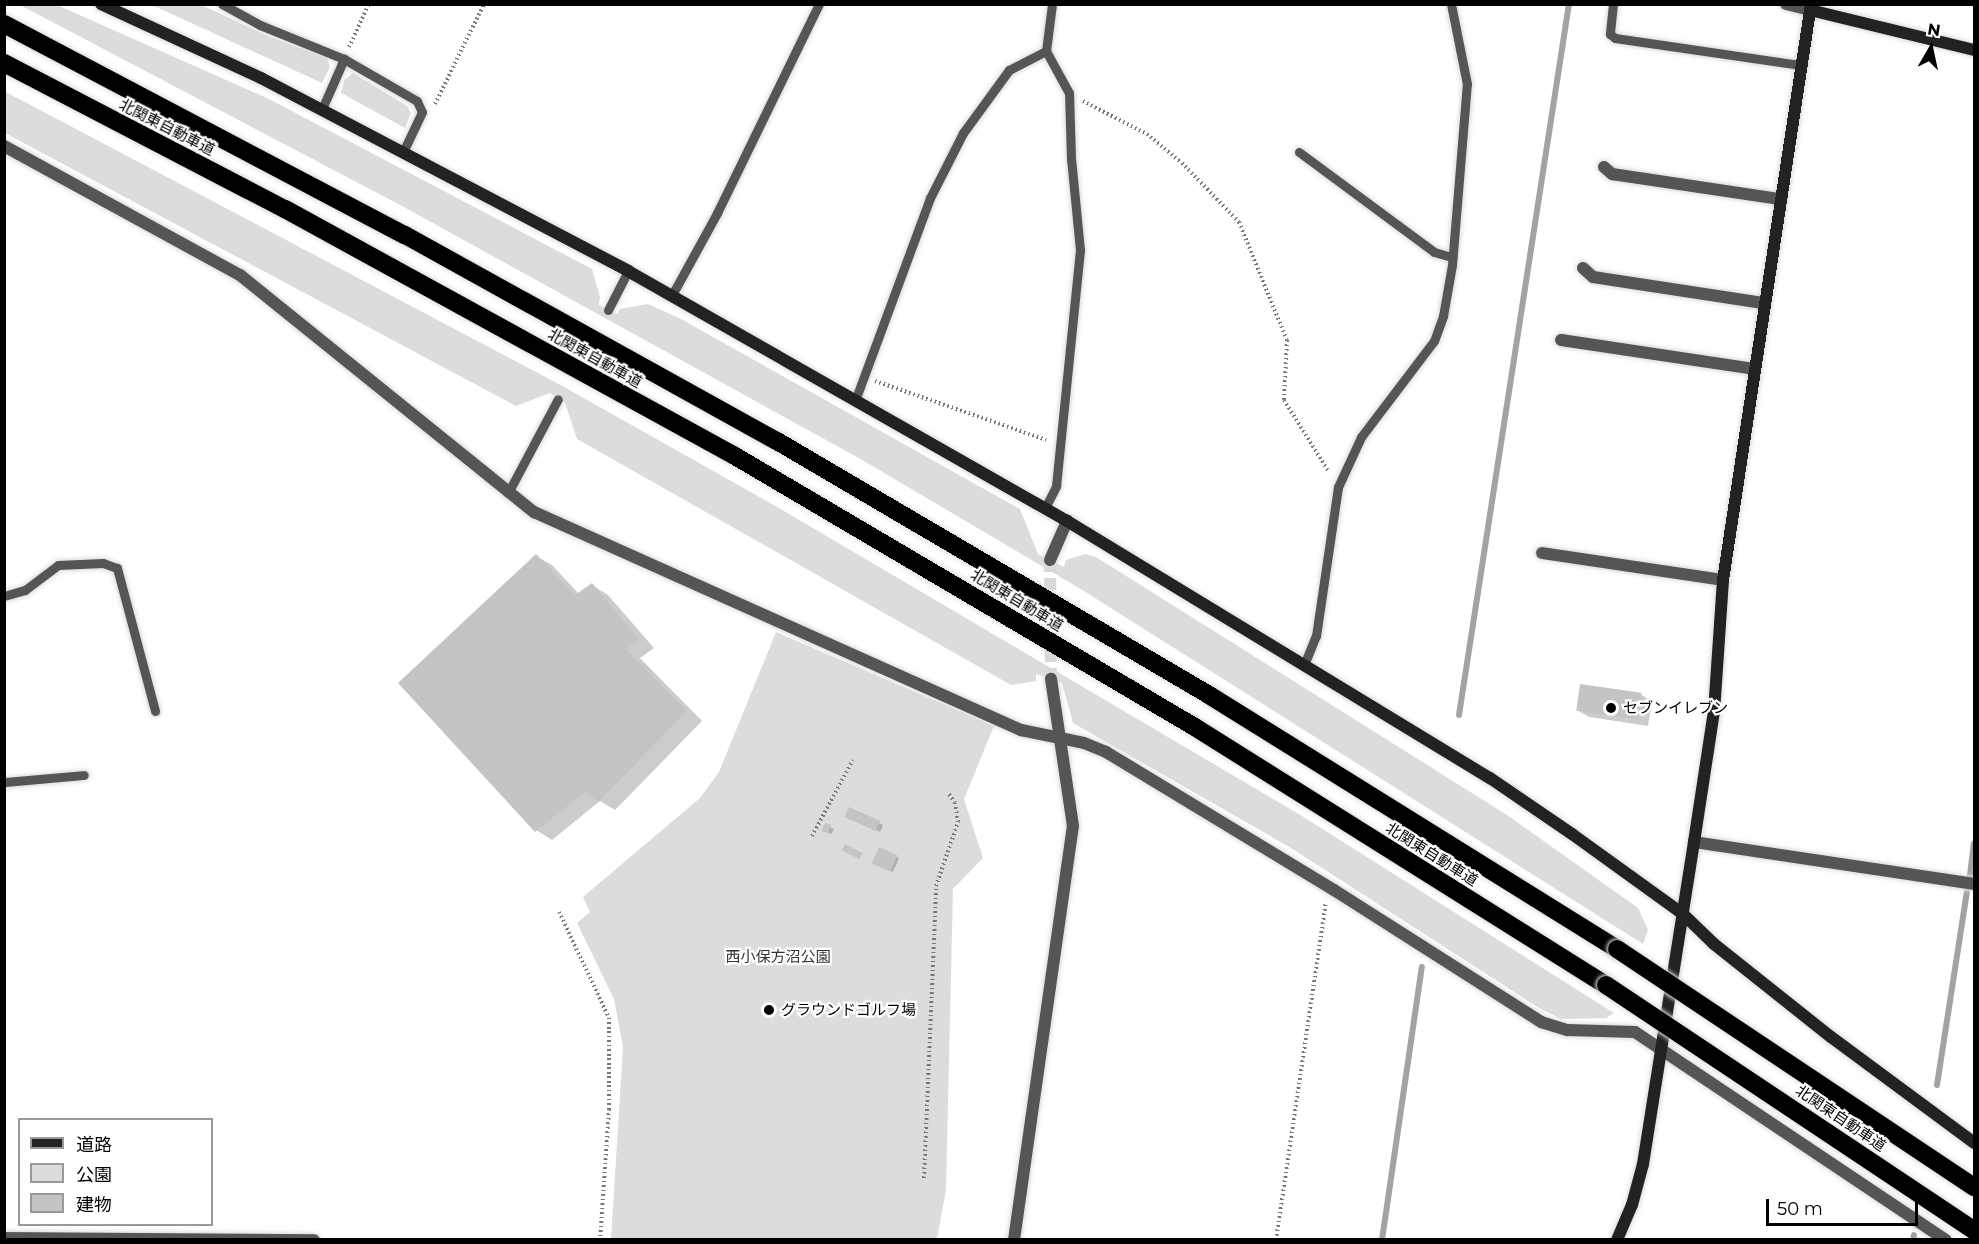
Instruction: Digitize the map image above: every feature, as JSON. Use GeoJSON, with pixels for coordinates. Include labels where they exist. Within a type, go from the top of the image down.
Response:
{"type":"FeatureCollection","features":[{"type":"Feature","properties":{"kind":"highway","name":"北関東自動車道"},"geometry":{"type":"LineString","coordinates":[[4,24],[415,240],[777,441],[1189,683],[1617,949],[1974,1187]]}},
{"type":"Feature","properties":{"kind":"highway","name":"北関東自動車道"},"geometry":{"type":"LineString","coordinates":[[4,63],[295,214],[755,467],[1183,720],[1606,985],[1974,1230]]}},
{"type":"Feature","properties":{"kind":"street"},"geometry":{"type":"LineString","coordinates":[[101,4],[322,109],[672,295],[1045,508],[1490,778],[1683,914],[1714,944],[1831,1037],[1974,1143]]}},
{"type":"Feature","properties":{"kind":"street"},"geometry":{"type":"LineString","coordinates":[[1786,4],[1810,7],[1974,50]]}},
{"type":"Feature","properties":{"kind":"street"},"geometry":{"type":"LineString","coordinates":[[1617,1239],[1632,1205],[1643,1164],[1683,914],[1714,712],[1715,645],[1723,580],[1763,303],[1810,7]]}},
{"type":"Feature","properties":{"kind":"street"},"geometry":{"type":"LineString","coordinates":[[4,146],[240,275],[508,493],[553,522],[1021,730],[1061,738],[1106,752],[1335,890],[1552,1027],[1635,1032],[1946,1239]]}},
{"type":"Feature","properties":{"kind":"street"},"geometry":{"type":"LineString","coordinates":[[1604,167],[1612,174],[1780,199]]}},
{"type":"Feature","properties":{"kind":"street"},"geometry":{"type":"LineString","coordinates":[[1583,268],[1593,277],[1763,303]]}},
{"type":"Feature","properties":{"kind":"street"},"geometry":{"type":"LineString","coordinates":[[1561,340],[1754,369]]}},
{"type":"Feature","properties":{"kind":"street"},"geometry":{"type":"LineString","coordinates":[[1050,560],[1067,521]]}},
{"type":"Feature","properties":{"kind":"street"},"geometry":{"type":"LineString","coordinates":[[1542,553],[1723,580]]}},
{"type":"Feature","properties":{"kind":"street"},"geometry":{"type":"LineString","coordinates":[[1014,1239],[1073,826],[1051,679]]}},
{"type":"Feature","properties":{"kind":"street"},"geometry":{"type":"LineString","coordinates":[[1694,842],[1974,884]]}},
{"type":"Feature","properties":{"kind":"street"},"geometry":{"type":"LineString","coordinates":[[4,1239],[314,1239]]}},
{"type":"Feature","properties":{"kind":"lane"},"geometry":{"type":"LineString","coordinates":[[222,4],[260,25],[344,59],[417,101],[422,112],[403,152]]}},
{"type":"Feature","properties":{"kind":"lane"},"geometry":{"type":"LineString","coordinates":[[672,295],[717,213],[819,4]]}},
{"type":"Feature","properties":{"kind":"lane"},"geometry":{"type":"LineString","coordinates":[[1045,508],[1056,486],[1080,249],[1071,159],[1069,93],[1046,51],[1052,4]]}},
{"type":"Feature","properties":{"kind":"lane"},"geometry":{"type":"LineString","coordinates":[[1304,665],[1316,636],[1338,487],[1361,437],[1434,341],[1443,316],[1452,257],[1467,84],[1451,4]]}},
{"type":"Feature","properties":{"kind":"lane"},"geometry":{"type":"LineString","coordinates":[[1613,4],[1610,26],[1615,38],[1801,64]]}},
{"type":"Feature","properties":{"kind":"lane"},"geometry":{"type":"LineString","coordinates":[[856,398],[865,379],[930,198],[963,133],[1009,70],[1046,51]]}},
{"type":"Feature","properties":{"kind":"lane"},"geometry":{"type":"LineString","coordinates":[[322,109],[344,59]]}},
{"type":"Feature","properties":{"kind":"lane"},"geometry":{"type":"LineString","coordinates":[[1299,152],[1434,252],[1452,257]]}},
{"type":"Feature","properties":{"kind":"lane"},"geometry":{"type":"LineString","coordinates":[[608,310],[628,271]]}},
{"type":"Feature","properties":{"kind":"lane"},"geometry":{"type":"LineString","coordinates":[[508,493],[558,399]]}},
{"type":"Feature","properties":{"kind":"lane"},"geometry":{"type":"LineString","coordinates":[[4,596],[25,590],[58,565],[103,562],[117,568],[155,711]]}},
{"type":"Feature","properties":{"kind":"lane"},"geometry":{"type":"LineString","coordinates":[[4,782],[84,775]]}},
{"type":"Feature","properties":{"kind":"path"},"geometry":{"type":"LineString","coordinates":[[344,59],[369,4]]}},
{"type":"Feature","properties":{"kind":"path"},"geometry":{"type":"LineString","coordinates":[[422,112],[434,106],[484,4]]}},
{"type":"Feature","properties":{"kind":"path"},"geometry":{"type":"LineString","coordinates":[[1069,93],[1147,134],[1182,163],[1239,222],[1287,340],[1284,400],[1338,487]]}},
{"type":"Feature","properties":{"kind":"path"},"geometry":{"type":"LineString","coordinates":[[865,379],[1061,446]]}},
{"type":"Feature","properties":{"kind":"path"},"geometry":{"type":"LineString","coordinates":[[812,836],[853,760]]}},
{"type":"Feature","properties":{"kind":"path"},"geometry":{"type":"LineString","coordinates":[[924,1178],[936,886],[958,822],[955,803],[949,794]]}},
{"type":"Feature","properties":{"kind":"path"},"geometry":{"type":"LineString","coordinates":[[1276,1239],[1325,905],[1335,890]]}},
{"type":"Feature","properties":{"kind":"path"},"geometry":{"type":"LineString","coordinates":[[559,912],[609,1018],[609,1109],[600,1239]]}},
{"type":"Feature","properties":{"kind":"green space"},"geometry":{"type":"Polygon","coordinates":[[[20,5],[57,5],[269,99],[592,269],[600,297],[599,305],[617,314],[620,309],[648,304],[681,319],[1020,509],[1038,554],[1064,567],[1066,560],[1085,554],[1096,557],[1507,815],[1638,908],[1648,930],[1643,944],[1079,588],[864,461],[402,206],[20,5]]]}},
{"type":"Feature","properties":{"kind":"green space"},"geometry":{"type":"Polygon","coordinates":[[[152,5],[202,5],[265,35],[327,58],[330,67],[322,83],[152,5]]]}},
{"type":"Feature","properties":{"kind":"green space"},"geometry":{"type":"Polygon","coordinates":[[[353,73],[407,106],[411,113],[405,128],[341,93],[345,79],[353,73]]]}},
{"type":"Feature","properties":{"kind":"green space"},"geometry":{"type":"Polygon","coordinates":[[[4,91],[557,383],[779,508],[1302,816],[1614,1013],[1606,1018],[1561,1019],[1539,1008],[1291,848],[1073,723],[1062,683],[1036,674],[1036,681],[1011,685],[577,439],[565,403],[550,393],[516,406],[5,133],[4,91]]]}},
{"type":"Feature","properties":{"kind":"green space","name":"西小保方沼公園"},"geometry":{"type":"Polygon","coordinates":[[[776,632],[994,726],[964,799],[983,858],[953,889],[946,1190],[937,1239],[611,1239],[623,1047],[614,999],[577,923],[590,912],[583,897],[700,798],[719,772],[776,632]]]}},
{"type":"Feature","properties":{"kind":"building"},"geometry":{"type":"Polygon","coordinates":[[[536,554],[575,595],[592,583],[639,639],[625,648],[687,711],[598,802],[586,791],[535,832],[398,683],[536,554]]]}},
{"type":"Feature","properties":{"kind":"building"},"geometry":{"type":"Polygon","coordinates":[[[1580,684],[1641,693],[1638,719],[1576,711],[1580,684]]]}},
{"type":"Feature","properties":{"kind":"building"},"geometry":{"type":"Polygon","coordinates":[[[849,807],[880,821],[876,831],[845,817],[849,807]]]}},
{"type":"Feature","properties":{"kind":"building"},"geometry":{"type":"Polygon","coordinates":[[[825,823],[831,825],[828,833],[821,831],[825,823]]]}},
{"type":"Feature","properties":{"kind":"building"},"geometry":{"type":"Polygon","coordinates":[[[845,844],[863,853],[860,859],[842,850],[845,844]]]}},
{"type":"Feature","properties":{"kind":"building"},"geometry":{"type":"Polygon","coordinates":[[[879,847],[897,855],[890,872],[872,863],[879,847]]]}},
{"type":"Feature","properties":{"kind":"waterway"},"geometry":{"type":"LineString","coordinates":[[1459,715],[1569,4]]}},
{"type":"Feature","properties":{"kind":"waterway"},"geometry":{"type":"LineString","coordinates":[[1970,875],[1974,843]]}},
{"type":"Feature","properties":{"kind":"waterway"},"geometry":{"type":"LineString","coordinates":[[1937,1085],[1967,892]]}},
{"type":"Feature","properties":{"kind":"waterway"},"geometry":{"type":"LineString","coordinates":[[1382,1240],[1422,967]]}},
{"type":"Feature","properties":{"kind":"waterway"},"geometry":{"type":"LineString","coordinates":[[1913,1240],[1914,1235]]}},
{"type":"Feature","properties":{"kind":"tunnel"},"geometry":{"type":"LineString","coordinates":[[1050,560],[1051,679]]}},
{"type":"Feature","properties":{"kind":"place","name":"セブンイレブン"},"geometry":{"type":"Point","coordinates":[1611,708]}},
{"type":"Feature","properties":{"kind":"place","name":"グラウンドゴルフ場"},"geometry":{"type":"Point","coordinates":[769,1010]}}]}
